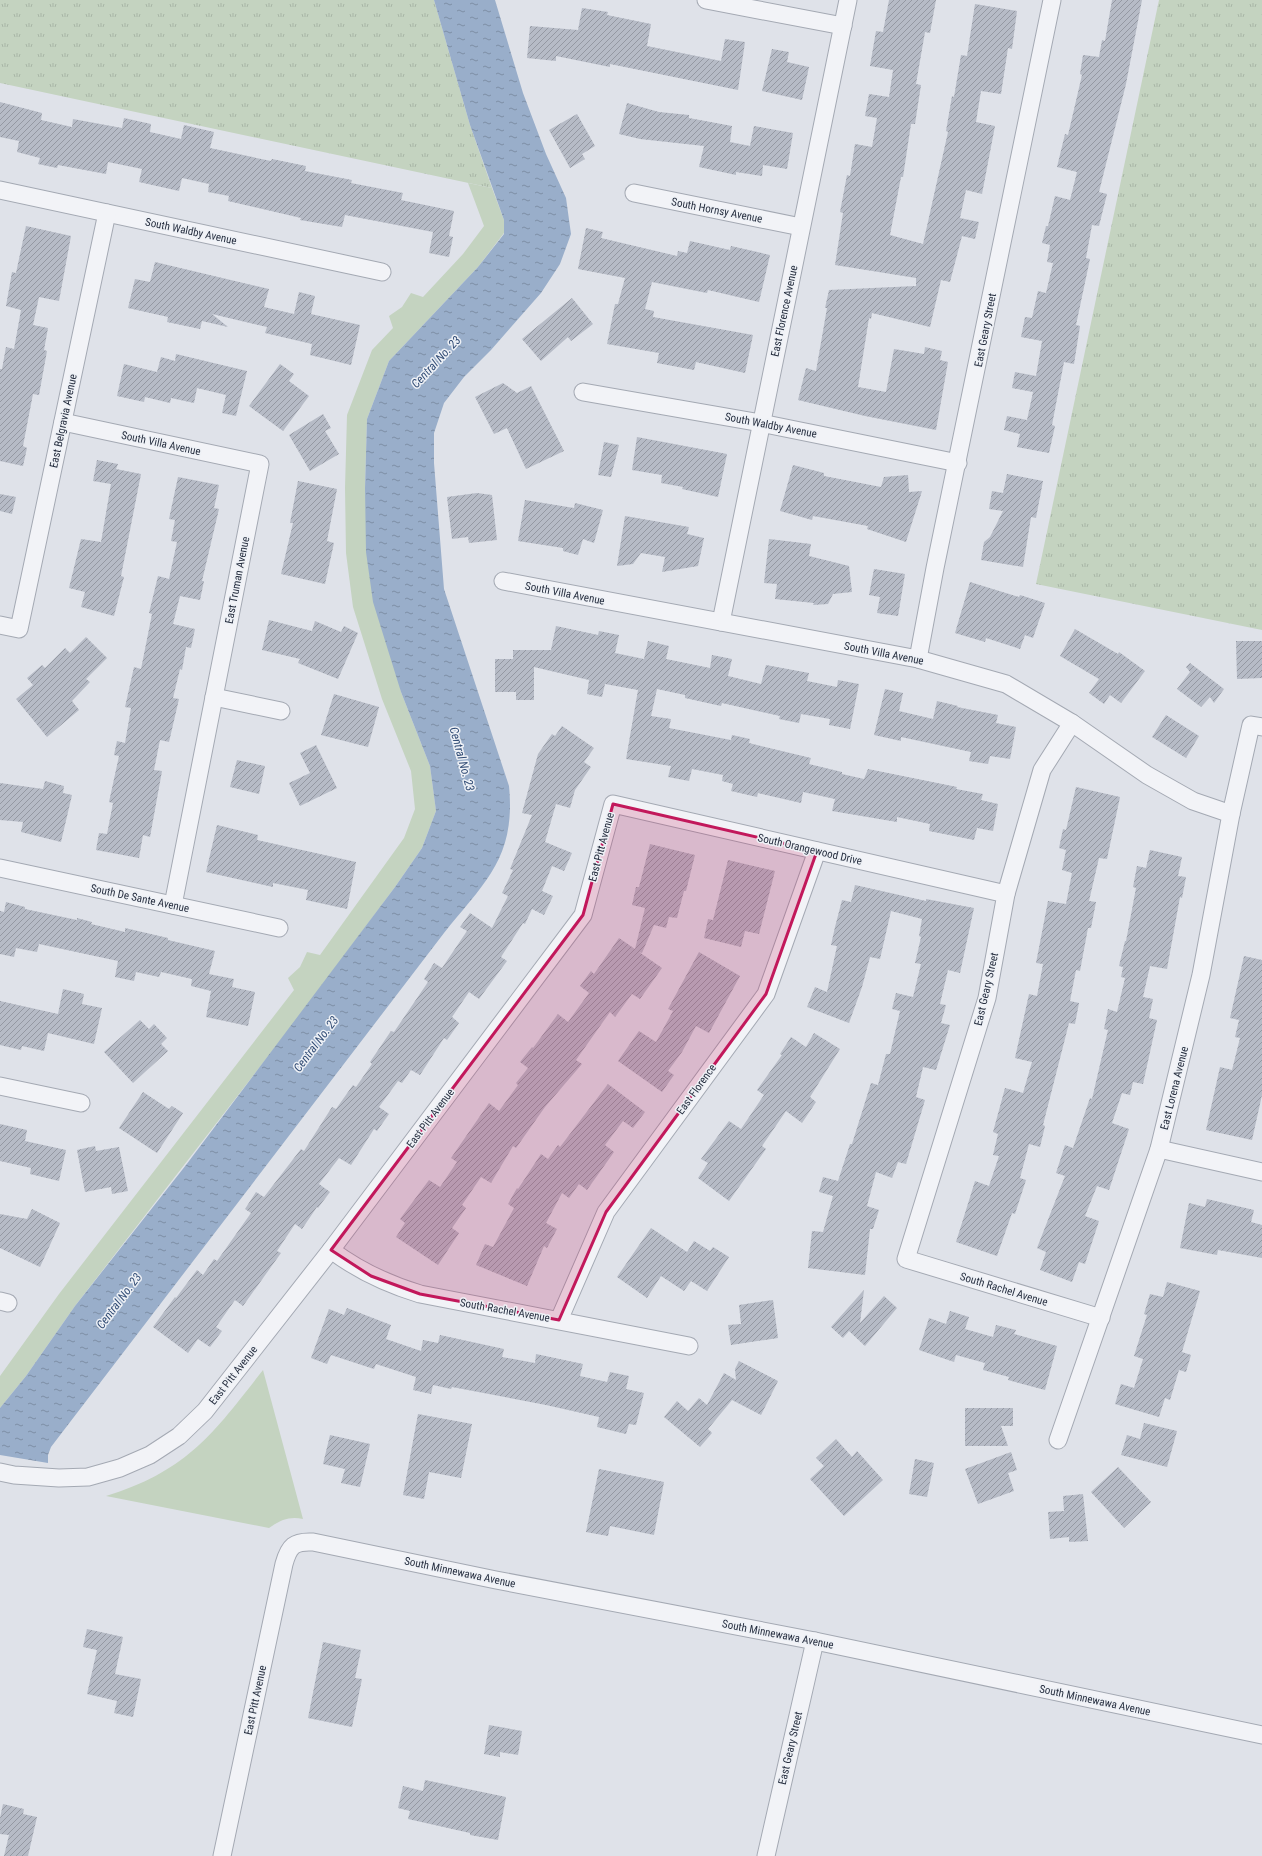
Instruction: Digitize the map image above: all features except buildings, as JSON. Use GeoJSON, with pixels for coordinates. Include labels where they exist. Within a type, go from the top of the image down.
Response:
{"type":"FeatureCollection","features":[{"type":"Feature","properties":{"kind":"street"},"geometry":{"type":"LineString","coordinates":[[706,0],[842,26]]}},
{"type":"Feature","properties":{"kind":"street","name":"East Florence Avenue"},"geometry":{"type":"LineString","coordinates":[[721,622],[848,0]]}},
{"type":"Feature","properties":{"kind":"street","name":"East Geary Street"},"geometry":{"type":"LineString","coordinates":[[918,659],[935,568],[958,463],[1052,0]]}},
{"type":"Feature","properties":{"kind":"street","name":"South Waldby Avenue"},"geometry":{"type":"LineString","coordinates":[[0,190],[382,272]]}},
{"type":"Feature","properties":{"kind":"street","name":"South Hornsy Avenue"},"geometry":{"type":"LineString","coordinates":[[634,193],[801,227]]}},
{"type":"Feature","properties":{"kind":"street","name":"East Belgravia Avenue"},"geometry":{"type":"LineString","coordinates":[[0,625],[19,629],[107,213]]}},
{"type":"Feature","properties":{"kind":"street","name":"South Waldby Avenue"},"geometry":{"type":"LineString","coordinates":[[583,392],[761,423],[958,463]]}},
{"type":"Feature","properties":{"kind":"street","name":"South Villa Avenue"},"geometry":{"type":"LineString","coordinates":[[62,422],[260,464]]}},
{"type":"Feature","properties":{"kind":"street","name":"East Truman Avenue"},"geometry":{"type":"LineString","coordinates":[[173,905],[260,464]]}},
{"type":"Feature","properties":{"kind":"street","name":"South Villa Avenue"},"geometry":{"type":"LineString","coordinates":[[503,581],[918,659],[1006,684],[1072,723],[1147,775],[1193,801],[1231,814]]}},
{"type":"Feature","properties":{"kind":"street"},"geometry":{"type":"LineString","coordinates":[[214,697],[281,711]]}},
{"type":"Feature","properties":{"kind":"street","name":"East Geary Street"},"geometry":{"type":"LineString","coordinates":[[906,1259],[987,998],[1006,894],[1042,770],[1072,723]]}},
{"type":"Feature","properties":{"kind":"street","name":"East Lorena Avenue"},"geometry":{"type":"LineString","coordinates":[[1058,1440],[1159,1149],[1202,975],[1231,814],[1256,726]]}},
{"type":"Feature","properties":{"kind":"street","name":"South Orangewood Drive"},"geometry":{"type":"LineString","coordinates":[[613,804],[1006,894]]}},
{"type":"Feature","properties":{"kind":"street","name":"East Pitt Avenue"},"geometry":{"type":"LineString","coordinates":[[7,1474],[37,1477],[88,1477],[120,1468],[150,1455],[179,1436],[205,1411],[331,1250],[583,915],[613,804]]}},
{"type":"Feature","properties":{"kind":"street","name":"East Florence"},"geometry":{"type":"LineString","coordinates":[[559,1320],[606,1212],[766,994],[817,851]]}},
{"type":"Feature","properties":{"kind":"street","name":"South De Sante Avenue"},"geometry":{"type":"LineString","coordinates":[[0,868],[279,928]]}},
{"type":"Feature","properties":{"kind":"street"},"geometry":{"type":"LineString","coordinates":[[0,1086],[81,1104]]}},
{"type":"Feature","properties":{"kind":"street"},"geometry":{"type":"LineString","coordinates":[[1159,1149],[1262,1172]]}},
{"type":"Feature","properties":{"kind":"street","name":"South Rachel Avenue"},"geometry":{"type":"LineString","coordinates":[[331,1250],[350,1264],[394,1286],[420,1294],[689,1346]]}},
{"type":"Feature","properties":{"kind":"street","name":"South Rachel Avenue"},"geometry":{"type":"LineString","coordinates":[[906,1259],[1101,1318]]}},
{"type":"Feature","properties":{"kind":"street","name":"South Minnewawa Avenue"},"geometry":{"type":"LineString","coordinates":[[293,1545],[302,1541],[313,1542],[496,1580],[815,1641],[1262,1735]]}},
{"type":"Feature","properties":{"kind":"street","name":"East Pitt Avenue"},"geometry":{"type":"LineString","coordinates":[[222,1856],[284,1564],[287,1553],[293,1545]]}},
{"type":"Feature","properties":{"kind":"street","name":"East Geary Street"},"geometry":{"type":"LineString","coordinates":[[766,1856],[815,1641]]}},
{"type":"Feature","properties":{"kind":"highlighted area"},"geometry":{"type":"Polygon","coordinates":[[[613,804],[817,851],[766,994],[606,1212],[559,1320],[420,1294],[371,1276],[331,1250],[583,915],[613,804]]]}},
{"type":"Feature","properties":{"kind":"green space"},"geometry":{"type":"Polygon","coordinates":[[[0,0],[434,0],[470,125],[492,188],[0,83],[0,0]]]}},
{"type":"Feature","properties":{"kind":"green space"},"geometry":{"type":"Polygon","coordinates":[[[1159,0],[1262,0],[1262,630],[1036,584],[1159,0]]]}},
{"type":"Feature","properties":{"kind":"green space"},"geometry":{"type":"Polygon","coordinates":[[[468,183],[492,188],[504,220],[504,233],[478,267],[389,361],[367,419],[365,488],[401,692],[430,766],[436,811],[422,848],[395,887],[300,1015],[75,1306],[26,1376],[0,1408],[0,1376],[59,1294],[294,990],[288,978],[300,967],[307,952],[320,955],[404,838],[415,809],[411,771],[382,699],[353,607],[346,553],[345,488],[347,415],[372,350],[393,328],[389,316],[402,307],[411,293],[423,297],[463,254],[484,226],[468,183]]]}},
{"type":"Feature","properties":{"kind":"green space"},"geometry":{"type":"Polygon","coordinates":[[[263,1370],[303,1519],[285,1519],[269,1528],[106,1496],[134,1486],[158,1475],[196,1448],[229,1413],[263,1370]]]}},
{"type":"Feature","properties":{"kind":"water","name":"Central No. 23"},"geometry":{"type":"Polygon","coordinates":[[[434,0],[495,0],[523,93],[546,154],[566,198],[571,234],[560,264],[541,293],[491,350],[464,377],[444,403],[434,433],[434,463],[444,589],[509,786],[510,811],[508,832],[502,851],[484,883],[444,933],[51,1447],[48,1455],[48,1463],[0,1455],[0,1408],[26,1376],[75,1306],[186,1165],[395,887],[422,848],[436,811],[430,766],[401,692],[373,602],[366,552],[365,488],[367,419],[389,361],[478,267],[504,234],[504,220],[470,125],[434,0]]]}}]}
